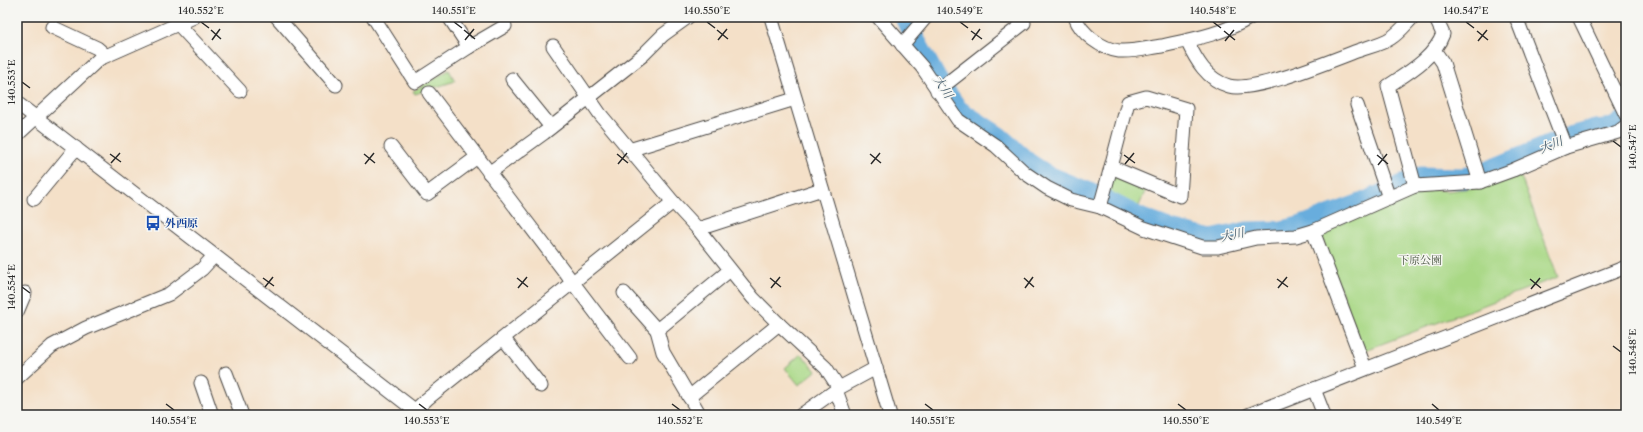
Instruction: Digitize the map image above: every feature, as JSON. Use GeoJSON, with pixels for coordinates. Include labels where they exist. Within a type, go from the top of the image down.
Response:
{"type":"FeatureCollection","features":[{"type":"Feature","properties":{"kind":"street"},"geometry":{"type":"LineString","coordinates":[[17,135],[105,55],[194,17]]}},
{"type":"Feature","properties":{"kind":"street"},"geometry":{"type":"LineString","coordinates":[[277,17],[336,85]]}},
{"type":"Feature","properties":{"kind":"street"},"geometry":{"type":"LineString","coordinates":[[375,17],[374,18],[415,82],[504,26]]}},
{"type":"Feature","properties":{"kind":"street"},"geometry":{"type":"LineString","coordinates":[[449,17],[469,47]]}},
{"type":"Feature","properties":{"kind":"street"},"geometry":{"type":"LineString","coordinates":[[489,173],[643,55],[663,34],[688,17]]}},
{"type":"Feature","properties":{"kind":"street"},"geometry":{"type":"LineString","coordinates":[[771,17],[890,415]]}},
{"type":"Feature","properties":{"kind":"street"},"geometry":{"type":"LineString","coordinates":[[878,17],[905,42],[958,120],[996,146],[1025,173],[1047,188],[1071,200],[1100,206],[1144,228],[1202,246],[1218,247],[1256,238],[1296,236],[1313,231],[1340,218],[1390,198],[1414,181],[1480,181],[1513,170],[1566,146],[1618,132],[1626,126]]}},
{"type":"Feature","properties":{"kind":"street"},"geometry":{"type":"LineString","coordinates":[[905,42],[926,17]]}},
{"type":"Feature","properties":{"kind":"street"},"geometry":{"type":"LineString","coordinates":[[1076,17],[1084,30],[1094,40],[1105,47],[1119,51],[1138,50],[1187,41],[1222,32],[1251,17]]}},
{"type":"Feature","properties":{"kind":"street"},"geometry":{"type":"LineString","coordinates":[[1187,41],[1195,59],[1206,72],[1218,82],[1230,87],[1250,86],[1286,77],[1391,38],[1413,17]]}},
{"type":"Feature","properties":{"kind":"street"},"geometry":{"type":"LineString","coordinates":[[1414,181],[1388,86],[1413,69],[1434,50],[1442,34],[1435,17]]}},
{"type":"Feature","properties":{"kind":"street"},"geometry":{"type":"LineString","coordinates":[[1516,17],[1566,146]]}},
{"type":"Feature","properties":{"kind":"street"},"geometry":{"type":"LineString","coordinates":[[1579,17],[1625,112]]}},
{"type":"Feature","properties":{"kind":"street"},"geometry":{"type":"LineString","coordinates":[[938,91],[1024,23]]}},
{"type":"Feature","properties":{"kind":"street"},"geometry":{"type":"LineString","coordinates":[[178,24],[240,91]]}},
{"type":"Feature","properties":{"kind":"street"},"geometry":{"type":"LineString","coordinates":[[52,27],[97,48],[105,55]]}},
{"type":"Feature","properties":{"kind":"street"},"geometry":{"type":"LineString","coordinates":[[553,46],[588,97],[629,150],[698,230],[730,270],[779,324],[826,368],[838,389],[845,415]]}},
{"type":"Feature","properties":{"kind":"street"},"geometry":{"type":"LineString","coordinates":[[1434,50],[1443,63],[1480,181]]}},
{"type":"Feature","properties":{"kind":"street"},"geometry":{"type":"LineString","coordinates":[[512,79],[551,127]]}},
{"type":"Feature","properties":{"kind":"street"},"geometry":{"type":"LineString","coordinates":[[429,93],[630,358]]}},
{"type":"Feature","properties":{"kind":"street"},"geometry":{"type":"LineString","coordinates":[[1100,206],[1104,189],[1110,167],[1128,102],[1146,97],[1186,109],[1180,196],[1110,167]]}},
{"type":"Feature","properties":{"kind":"street"},"geometry":{"type":"LineString","coordinates":[[629,150],[795,99]]}},
{"type":"Feature","properties":{"kind":"street"},"geometry":{"type":"LineString","coordinates":[[17,103],[416,414],[427,399],[504,339],[673,202]]}},
{"type":"Feature","properties":{"kind":"street"},"geometry":{"type":"LineString","coordinates":[[1357,105],[1390,198]]}},
{"type":"Feature","properties":{"kind":"street"},"geometry":{"type":"LineString","coordinates":[[392,147],[426,194],[477,157]]}},
{"type":"Feature","properties":{"kind":"street"},"geometry":{"type":"LineString","coordinates":[[34,199],[76,148]]}},
{"type":"Feature","properties":{"kind":"street"},"geometry":{"type":"LineString","coordinates":[[698,230],[822,189]]}},
{"type":"Feature","properties":{"kind":"street"},"geometry":{"type":"LineString","coordinates":[[1313,231],[1365,368]]}},
{"type":"Feature","properties":{"kind":"street"},"geometry":{"type":"LineString","coordinates":[[19,371],[52,346],[86,328],[169,294],[202,269],[214,256]]}},
{"type":"Feature","properties":{"kind":"street"},"geometry":{"type":"LineString","coordinates":[[1248,415],[1626,267]]}},
{"type":"Feature","properties":{"kind":"street"},"geometry":{"type":"LineString","coordinates":[[657,330],[730,270]]}},
{"type":"Feature","properties":{"kind":"street"},"geometry":{"type":"LineString","coordinates":[[17,312],[25,293]]}},
{"type":"Feature","properties":{"kind":"street"},"geometry":{"type":"LineString","coordinates":[[624,293],[657,330],[663,352],[700,415]]}},
{"type":"Feature","properties":{"kind":"street"},"geometry":{"type":"LineString","coordinates":[[689,397],[779,324]]}},
{"type":"Feature","properties":{"kind":"street"},"geometry":{"type":"LineString","coordinates":[[504,339],[541,386]]}},
{"type":"Feature","properties":{"kind":"street"},"geometry":{"type":"LineString","coordinates":[[801,415],[838,389],[876,368]]}},
{"type":"Feature","properties":{"kind":"street"},"geometry":{"type":"LineString","coordinates":[[226,373],[242,415]]}},
{"type":"Feature","properties":{"kind":"street"},"geometry":{"type":"LineString","coordinates":[[201,383],[212,415]]}},
{"type":"Feature","properties":{"kind":"street"},"geometry":{"type":"LineString","coordinates":[[1314,389],[1324,415]]}},
{"type":"Feature","properties":{"kind":"green space"},"geometry":{"type":"Polygon","coordinates":[[[449,70],[455,81],[415,94],[413,91],[449,70]]]}},
{"type":"Feature","properties":{"kind":"green space"},"geometry":{"type":"Polygon","coordinates":[[[1118,171],[1148,184],[1137,211],[1104,197],[1110,176],[1118,171]]]}},
{"type":"Feature","properties":{"kind":"green space","name":"下原公園"},"geometry":{"type":"Polygon","coordinates":[[[1519,172],[1558,277],[1363,351],[1320,233],[1399,198],[1430,189],[1447,191],[1474,188],[1519,172]]]}},
{"type":"Feature","properties":{"kind":"green space"},"geometry":{"type":"Polygon","coordinates":[[[801,354],[816,371],[799,385],[785,368],[801,354]]]}},
{"type":"Feature","properties":{"kind":"waterway","name":"大川"},"geometry":{"type":"LineString","coordinates":[[905,17],[915,40],[937,80],[958,110],[999,137],[1028,163],[1048,176],[1097,196],[1142,219],[1174,231],[1212,240],[1247,232],[1283,231],[1299,227],[1363,203],[1420,177],[1463,178],[1486,172],[1570,137],[1596,130],[1614,128],[1626,119]]}},
{"type":"Feature","properties":{"kind":"place","name":"外西原"},"geometry":{"type":"Point","coordinates":[153,223]}}]}
